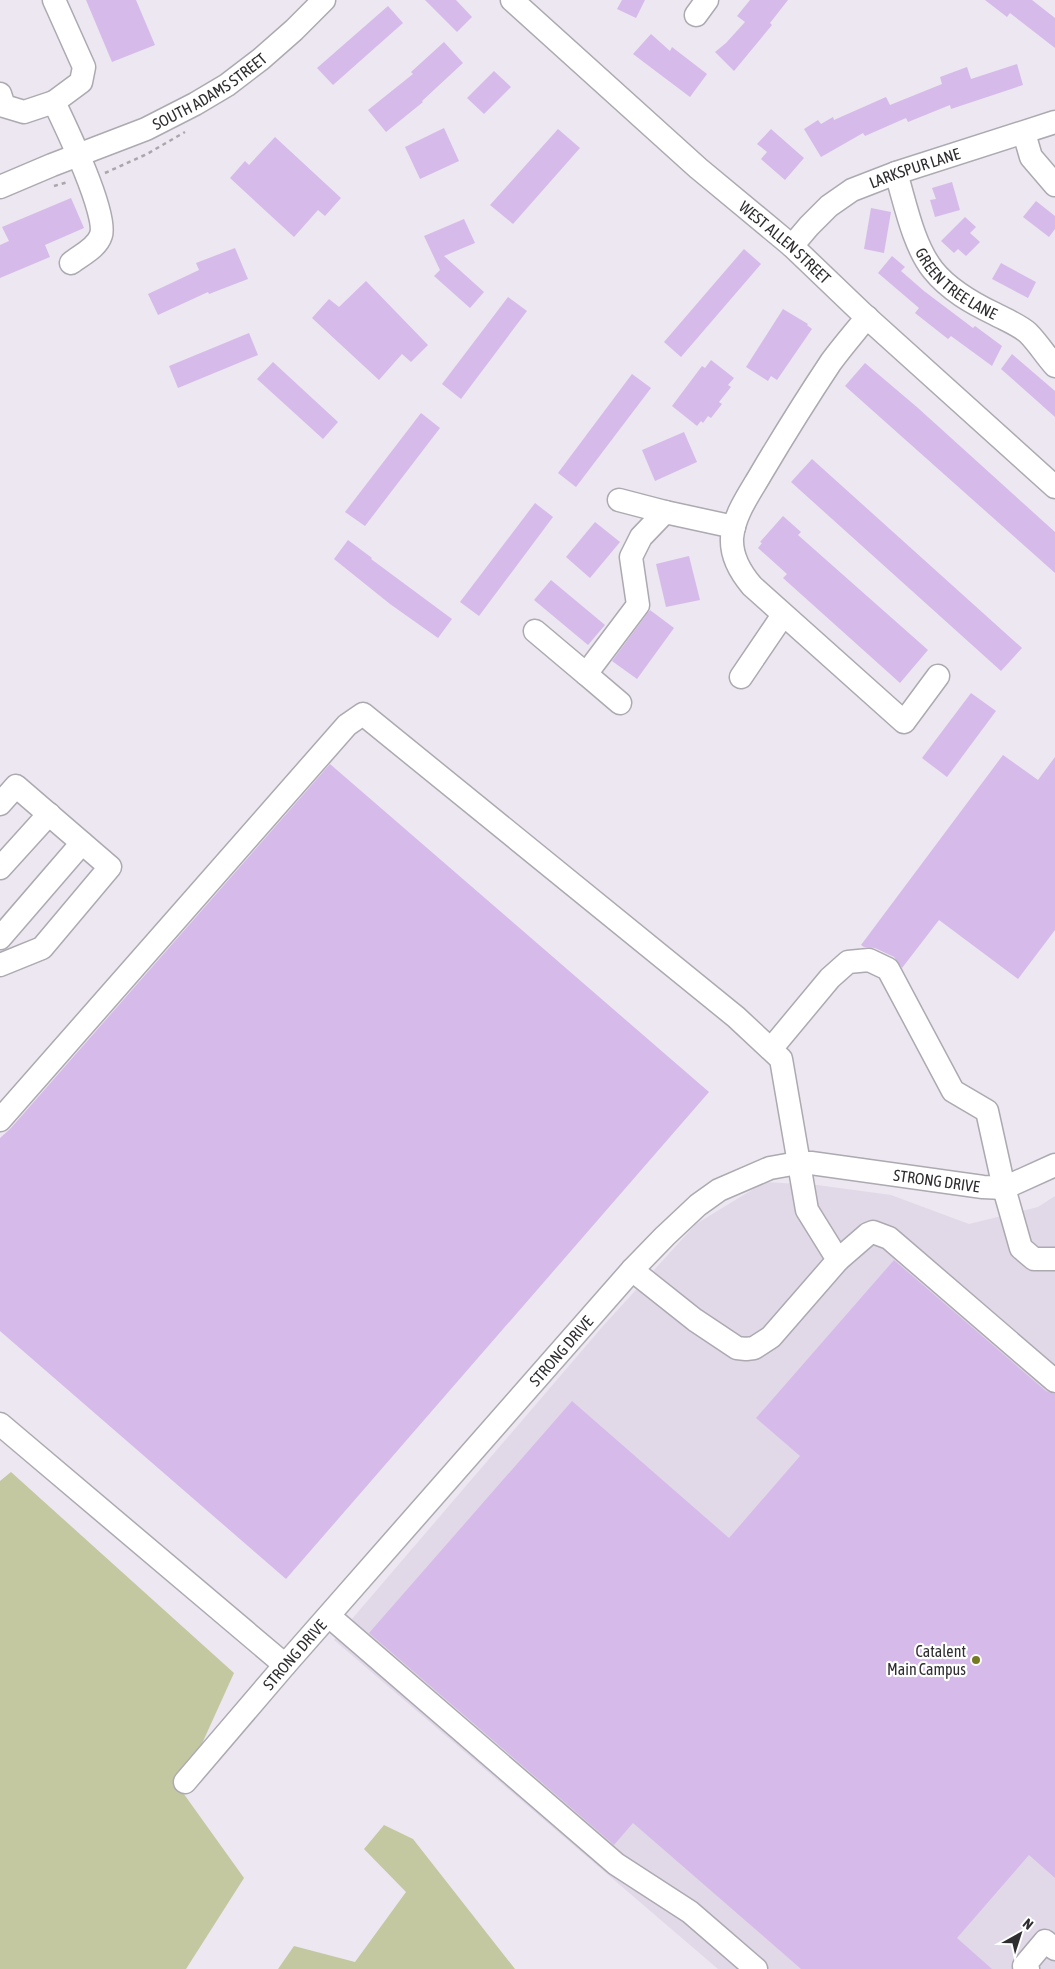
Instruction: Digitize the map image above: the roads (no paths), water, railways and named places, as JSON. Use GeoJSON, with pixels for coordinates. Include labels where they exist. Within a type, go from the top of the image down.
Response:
{"type":"FeatureCollection","features":[{"type":"Feature","properties":{"kind":"street"},"geometry":{"type":"LineString","coordinates":[[0,94],[4,106],[24,112],[54,102],[81,82],[84,67],[54,0]]}},
{"type":"Feature","properties":{"kind":"street","name":"SOUTH ADAMS STREET"},"geometry":{"type":"LineString","coordinates":[[0,187],[146,129],[227,85],[294,30],[324,0]]}},
{"type":"Feature","properties":{"kind":"street","name":"WEST ALLEN STREET"},"geometry":{"type":"LineString","coordinates":[[512,0],[698,168],[792,246],[867,317],[1055,487]]}},
{"type":"Feature","properties":{"kind":"street"},"geometry":{"type":"LineString","coordinates":[[54,102],[78,155],[102,221],[101,235],[95,246],[71,262]]}},
{"type":"Feature","properties":{"kind":"street","name":"LARKSPUR LANE"},"geometry":{"type":"LineString","coordinates":[[792,246],[808,226],[852,190],[896,173],[1055,122]]}},
{"type":"Feature","properties":{"kind":"street"},"geometry":{"type":"LineString","coordinates":[[1024,133],[1032,157],[1055,185]]}},
{"type":"Feature","properties":{"kind":"street","name":"GREEN TREE LANE"},"geometry":{"type":"LineString","coordinates":[[896,173],[913,227],[922,251],[932,269],[948,286],[970,302],[1017,325],[1028,333],[1055,366]]}},
{"type":"Feature","properties":{"kind":"street"},"geometry":{"type":"LineString","coordinates":[[867,317],[832,361],[739,511],[732,538],[733,551],[736,563],[742,574],[783,615],[904,722],[938,676]]}},
{"type":"Feature","properties":{"kind":"street"},"geometry":{"type":"LineString","coordinates":[[619,500],[734,527]]}},
{"type":"Feature","properties":{"kind":"street"},"geometry":{"type":"LineString","coordinates":[[586,674],[638,605],[631,557],[641,536],[665,512]]}},
{"type":"Feature","properties":{"kind":"street"},"geometry":{"type":"LineString","coordinates":[[741,677],[783,615]]}},
{"type":"Feature","properties":{"kind":"street"},"geometry":{"type":"LineString","coordinates":[[535,631],[620,703]]}},
{"type":"Feature","properties":{"kind":"street"},"geometry":{"type":"LineString","coordinates":[[0,1120],[347,725],[363,714],[736,1016],[781,1059],[807,1210],[838,1260]]}},
{"type":"Feature","properties":{"kind":"street"},"geometry":{"type":"LineString","coordinates":[[0,804],[16,786],[110,867],[42,948],[0,965]]}},
{"type":"Feature","properties":{"kind":"street"},"geometry":{"type":"LineString","coordinates":[[0,868],[49,814]]}},
{"type":"Feature","properties":{"kind":"street"},"geometry":{"type":"LineString","coordinates":[[0,938],[82,843]]}},
{"type":"Feature","properties":{"kind":"street"},"geometry":{"type":"LineString","coordinates":[[771,1049],[830,978],[848,962],[869,960],[888,969],[953,1091],[987,1111],[1004,1188],[1021,1248],[1034,1258],[1055,1259]]}},
{"type":"Feature","properties":{"kind":"street","name":"STRONG DRIVE"},"geometry":{"type":"LineString","coordinates":[[185,1782],[285,1665],[632,1270],[698,1205],[719,1190],[770,1168],[798,1163],[812,1163],[983,1187],[1004,1188],[1055,1165]]}},
{"type":"Feature","properties":{"kind":"street"},"geometry":{"type":"LineString","coordinates":[[632,1270],[694,1320],[737,1348],[754,1348],[771,1338],[838,1260],[868,1234],[873,1232],[889,1238],[1055,1381]]}},
{"type":"Feature","properties":{"kind":"street"},"geometry":{"type":"LineString","coordinates":[[0,1424],[285,1665]]}},
{"type":"Feature","properties":{"kind":"street"},"geometry":{"type":"LineString","coordinates":[[328,1616],[616,1864],[690,1912],[756,1969]]}},
{"type":"Feature","properties":{"kind":"street"},"geometry":{"type":"LineString","coordinates":[[1028,1969],[1024,1966],[1045,1941],[1055,1949]]}},
{"type":"Feature","properties":{"kind":"place","name":"Catalent Main Campus"},"geometry":{"type":"Point","coordinates":[976,1660]}}]}
